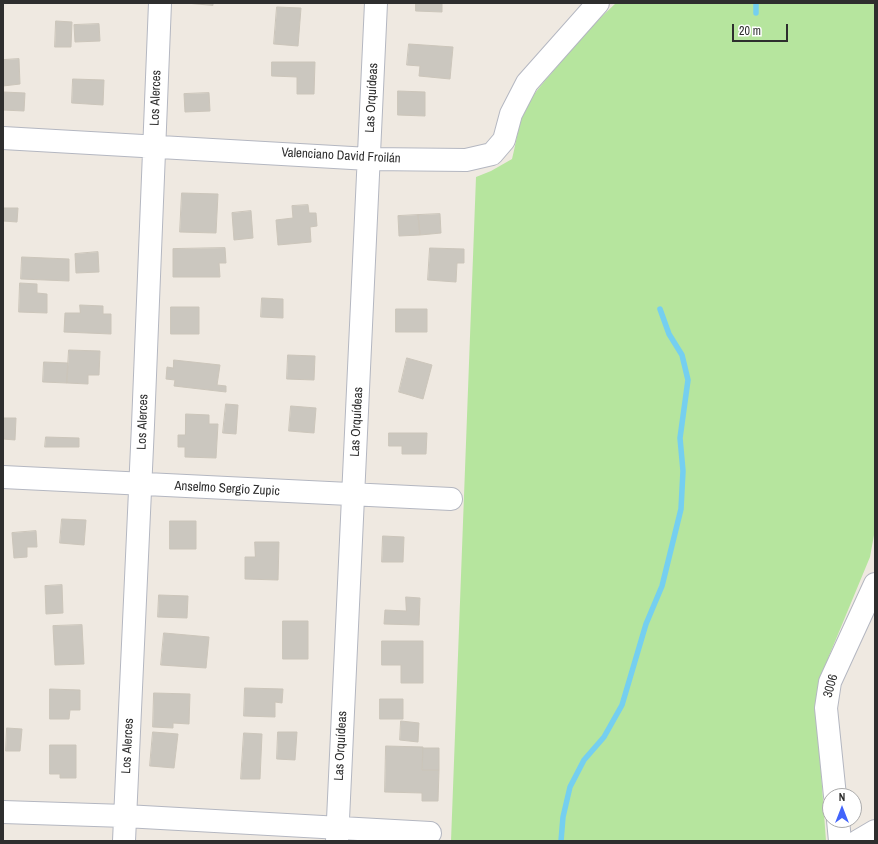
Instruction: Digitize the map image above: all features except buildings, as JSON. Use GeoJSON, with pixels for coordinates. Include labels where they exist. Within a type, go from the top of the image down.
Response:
{"type":"FeatureCollection","features":[{"type":"Feature","properties":{"kind":"street","name":"Los Alerces"},"geometry":{"type":"LineString","coordinates":[[124,841],[160,3]]}},
{"type":"Feature","properties":{"kind":"street","name":"Las Orquídeas"},"geometry":{"type":"LineString","coordinates":[[337,834],[376,3]]}},
{"type":"Feature","properties":{"kind":"street","name":"Valenciano David Froilán"},"geometry":{"type":"LineString","coordinates":[[3,138],[369,159],[466,160],[492,154],[504,140],[511,114],[527,83],[598,3]]}},
{"type":"Feature","properties":{"kind":"street","name":"Anselmo Sergio Zupic"},"geometry":{"type":"LineString","coordinates":[[3,477],[451,499]]}},
{"type":"Feature","properties":{"kind":"street","name":"3006"},"geometry":{"type":"LineString","coordinates":[[834,788],[826,708],[830,682],[875,584]]}},
{"type":"Feature","properties":{"kind":"street"},"geometry":{"type":"LineString","coordinates":[[3,812],[125,816],[337,834],[430,833]]}},
{"type":"Feature","properties":{"kind":"street"},"geometry":{"type":"LineString","coordinates":[[839,828],[840,841]]}},
{"type":"Feature","properties":{"kind":"street"},"geometry":{"type":"LineString","coordinates":[[858,841],[875,831]]}},
{"type":"Feature","properties":{"kind":"green space"},"geometry":{"type":"Polygon","coordinates":[[[616,3],[875,3],[874,535],[870,557],[829,656],[821,682],[818,731],[822,788],[822,828],[825,828],[826,841],[451,841],[476,177],[491,171],[512,159],[522,119],[533,96],[577,43],[616,3]]]}},
{"type":"Feature","properties":{"kind":"waterway"},"geometry":{"type":"LineString","coordinates":[[756,3],[756,13]]}},
{"type":"Feature","properties":{"kind":"waterway"},"geometry":{"type":"LineString","coordinates":[[561,841],[563,817],[570,787],[584,760],[604,737],[622,705],[646,624],[662,586],[681,509],[683,471],[680,438],[688,380],[682,355],[669,334],[660,309]]}}]}
